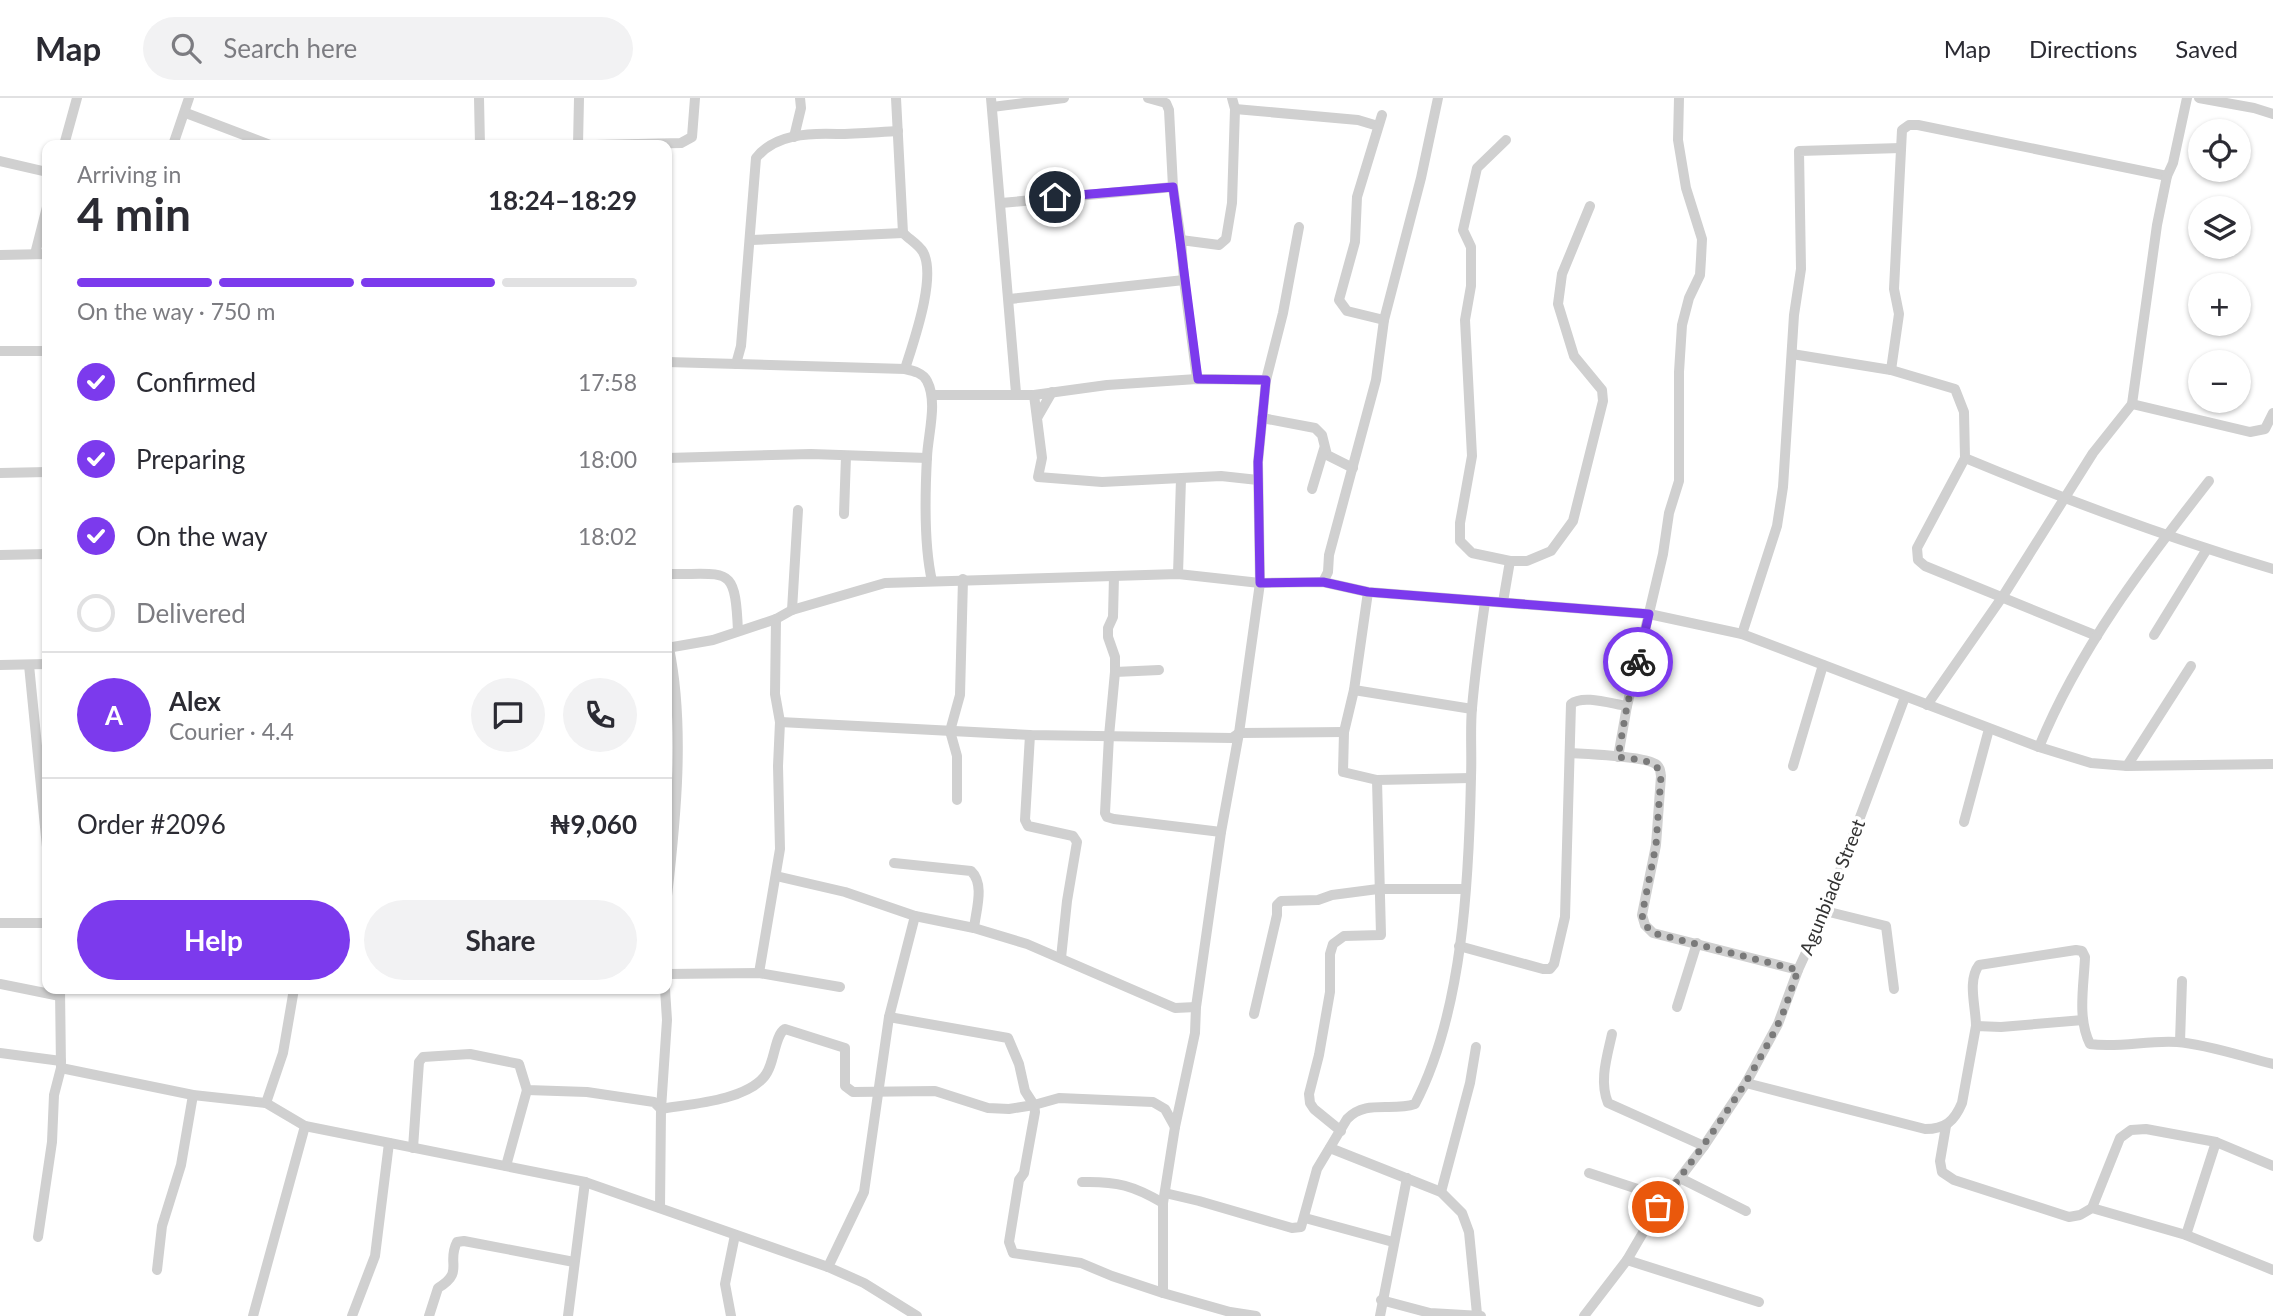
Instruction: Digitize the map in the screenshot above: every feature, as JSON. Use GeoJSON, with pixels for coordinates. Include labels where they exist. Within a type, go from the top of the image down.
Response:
{"type":"FeatureCollection","features":[{"type":"Feature","properties":{"kind":"street"},"geometry":{"type":"LineString","coordinates":[[65,140],[77,98]]}},
{"type":"Feature","properties":{"kind":"street"},"geometry":{"type":"LineString","coordinates":[[175,140],[189,98]]}},
{"type":"Feature","properties":{"kind":"street"},"geometry":{"type":"LineString","coordinates":[[479,98],[480,140]]}},
{"type":"Feature","properties":{"kind":"street"},"geometry":{"type":"LineString","coordinates":[[578,140],[579,98]]}},
{"type":"Feature","properties":{"kind":"street"},"geometry":{"type":"LineString","coordinates":[[672,144],[681,143],[692,137],[695,98]]}},
{"type":"Feature","properties":{"kind":"street"},"geometry":{"type":"LineString","coordinates":[[794,137],[801,108],[800,98]]}},
{"type":"Feature","properties":{"kind":"street"},"geometry":{"type":"LineString","coordinates":[[896,98],[903,233],[923,253],[927,279],[921,315],[905,369]]}},
{"type":"Feature","properties":{"kind":"street"},"geometry":{"type":"LineString","coordinates":[[1016,393],[992,103],[1064,98]]}},
{"type":"Feature","properties":{"kind":"street"},"geometry":{"type":"LineString","coordinates":[[1148,98],[1166,103],[1169,110],[1173,187],[1198,379]]}},
{"type":"Feature","properties":{"kind":"street"},"geometry":{"type":"LineString","coordinates":[[1323,582],[1328,572],[1329,555],[1376,380],[1384,320],[1421,177],[1438,98]]}},
{"type":"Feature","properties":{"kind":"street"},"geometry":{"type":"LineString","coordinates":[[1618,757],[1678,481],[1682,326],[1689,298],[1700,275],[1702,239],[1686,188],[1678,140],[1679,98]]}},
{"type":"Feature","properties":{"kind":"street"},"geometry":{"type":"LineString","coordinates":[[1927,705],[2003,596],[2093,453],[2132,404],[2157,225],[2167,176],[2174,163],[2187,98]]}},
{"type":"Feature","properties":{"kind":"street"},"geometry":{"type":"LineString","coordinates":[[2199,98],[2273,114]]}},
{"type":"Feature","properties":{"kind":"street"},"geometry":{"type":"LineString","coordinates":[[1181,240],[1219,245],[1226,239],[1232,203],[1233,104],[1358,120],[1380,120],[1356,197],[1355,242],[1339,300],[1347,310],[1384,320]]}},
{"type":"Feature","properties":{"kind":"street"},"geometry":{"type":"LineString","coordinates":[[186,113],[257,140]]}},
{"type":"Feature","properties":{"kind":"street"},"geometry":{"type":"LineString","coordinates":[[1891,370],[1899,314],[1894,289],[1902,130],[1909,125],[2167,176]]}},
{"type":"Feature","properties":{"kind":"street"},"geometry":{"type":"LineString","coordinates":[[736,364],[741,346],[756,158],[771,144],[794,137],[822,132],[898,131]]}},
{"type":"Feature","properties":{"kind":"street"},"geometry":{"type":"LineString","coordinates":[[1506,140],[1477,168],[1463,230],[1471,247],[1471,286],[1465,320],[1472,456],[1460,523],[1460,541],[1472,553],[1510,561],[1527,561],[1551,551],[1573,522],[1603,401],[1602,390],[1574,356],[1558,304],[1562,274],[1590,206]]}},
{"type":"Feature","properties":{"kind":"street"},"geometry":{"type":"LineString","coordinates":[[1742,634],[1779,517],[1783,487],[1791,354],[1801,269],[1799,151],[1901,148]]}},
{"type":"Feature","properties":{"kind":"street"},"geometry":{"type":"LineString","coordinates":[[0,161],[42,171]]}},
{"type":"Feature","properties":{"kind":"street"},"geometry":{"type":"LineString","coordinates":[[1001,203],[1173,187]]}},
{"type":"Feature","properties":{"kind":"street"},"geometry":{"type":"LineString","coordinates":[[35,254],[42,227]]}},
{"type":"Feature","properties":{"kind":"street"},"geometry":{"type":"LineString","coordinates":[[1163,1293],[1164,1198],[1175,1127],[1195,1033],[1196,1007],[1221,832],[1260,583],[1258,480],[1266,380],[1283,313],[1299,227]]}},
{"type":"Feature","properties":{"kind":"street"},"geometry":{"type":"LineString","coordinates":[[751,240],[903,233]]}},
{"type":"Feature","properties":{"kind":"street"},"geometry":{"type":"LineString","coordinates":[[0,255],[42,254]]}},
{"type":"Feature","properties":{"kind":"street"},"geometry":{"type":"LineString","coordinates":[[1010,299],[1184,280]]}},
{"type":"Feature","properties":{"kind":"street"},"geometry":{"type":"LineString","coordinates":[[0,351],[42,351]]}},
{"type":"Feature","properties":{"kind":"street"},"geometry":{"type":"LineString","coordinates":[[1791,354],[1891,370],[1955,389],[1964,412],[1965,458],[1917,548],[1917,559],[1925,566],[2097,636]]}},
{"type":"Feature","properties":{"kind":"street"},"geometry":{"type":"LineString","coordinates":[[672,362],[905,369],[918,372],[926,378],[932,395],[927,458],[928,560],[932,581]]}},
{"type":"Feature","properties":{"kind":"street"},"geometry":{"type":"LineString","coordinates":[[932,395],[1034,395],[1107,384],[1198,379],[1266,380]]}},
{"type":"Feature","properties":{"kind":"street"},"geometry":{"type":"LineString","coordinates":[[1037,418],[1052,392]]}},
{"type":"Feature","properties":{"kind":"street"},"geometry":{"type":"LineString","coordinates":[[1034,395],[1041,458],[1038,477],[1102,482],[1221,476],[1258,480]]}},
{"type":"Feature","properties":{"kind":"street"},"geometry":{"type":"LineString","coordinates":[[2132,404],[2250,432],[2265,429],[2273,414]]}},
{"type":"Feature","properties":{"kind":"street"},"geometry":{"type":"LineString","coordinates":[[1262,418],[1315,428],[1322,435],[1327,455],[1353,468]]}},
{"type":"Feature","properties":{"kind":"street"},"geometry":{"type":"LineString","coordinates":[[1312,489],[1324,449]]}},
{"type":"Feature","properties":{"kind":"street"},"geometry":{"type":"LineString","coordinates":[[844,514],[846,456]]}},
{"type":"Feature","properties":{"kind":"street"},"geometry":{"type":"LineString","coordinates":[[672,458],[927,458]]}},
{"type":"Feature","properties":{"kind":"street"},"geometry":{"type":"LineString","coordinates":[[1965,458],[2065,499],[2207,550],[2273,569]]}},
{"type":"Feature","properties":{"kind":"street"},"geometry":{"type":"LineString","coordinates":[[0,473],[42,472]]}},
{"type":"Feature","properties":{"kind":"street"},"geometry":{"type":"LineString","coordinates":[[1178,574],[1181,479]]}},
{"type":"Feature","properties":{"kind":"street"},"geometry":{"type":"LineString","coordinates":[[2039,747],[2057,705],[2097,636],[2123,596],[2209,481]]}},
{"type":"Feature","properties":{"kind":"street"},"geometry":{"type":"LineString","coordinates":[[792,610],[798,510]]}},
{"type":"Feature","properties":{"kind":"street"},"geometry":{"type":"LineString","coordinates":[[2154,635],[2207,550]]}},
{"type":"Feature","properties":{"kind":"street"},"geometry":{"type":"LineString","coordinates":[[0,555],[42,554]]}},
{"type":"Feature","properties":{"kind":"street"},"geometry":{"type":"LineString","coordinates":[[1503,602],[1510,561]]}},
{"type":"Feature","properties":{"kind":"street"},"geometry":{"type":"LineString","coordinates":[[672,574],[723,575],[733,583],[737,631]]}},
{"type":"Feature","properties":{"kind":"street"},"geometry":{"type":"LineString","coordinates":[[672,647],[713,640],[776,619],[792,610],[885,583],[1178,574],[1260,583],[1323,582],[1368,592],[1649,614],[1742,634],[2039,747],[2091,762],[2127,766],[2273,764]]}},
{"type":"Feature","properties":{"kind":"street"},"geometry":{"type":"LineString","coordinates":[[1114,576],[1113,617],[1108,628],[1108,637],[1115,657],[1115,672],[1108,736],[1105,813],[1107,817],[1221,832]]}},
{"type":"Feature","properties":{"kind":"street"},"geometry":{"type":"LineString","coordinates":[[957,800],[957,756],[950,732],[959,705],[961,687],[962,579]]}},
{"type":"Feature","properties":{"kind":"street"},"geometry":{"type":"LineString","coordinates":[[1368,592],[1354,690],[1344,732],[1343,772],[1377,780],[1471,778]]}},
{"type":"Feature","properties":{"kind":"street"},"geometry":{"type":"LineString","coordinates":[[1083,1182],[1125,1185],[1164,1198],[1199,1201],[1292,1228],[1301,1227],[1317,1169],[1353,1112],[1369,1106],[1383,1108],[1415,1104],[1447,1020],[1459,946],[1465,889],[1472,709],[1485,602]]}},
{"type":"Feature","properties":{"kind":"street"},"geometry":{"type":"LineString","coordinates":[[759,973],[780,849],[780,722],[775,694],[776,619]]}},
{"type":"Feature","properties":{"kind":"street"},"geometry":{"type":"LineString","coordinates":[[0,665],[42,664]]}},
{"type":"Feature","properties":{"kind":"street"},"geometry":{"type":"LineString","coordinates":[[672,664],[672,748]]}},
{"type":"Feature","properties":{"kind":"street"},"geometry":{"type":"LineString","coordinates":[[29,665],[42,761]]}},
{"type":"Feature","properties":{"kind":"street"},"geometry":{"type":"LineString","coordinates":[[1793,766],[1824,665]]}},
{"type":"Feature","properties":{"kind":"street"},"geometry":{"type":"LineString","coordinates":[[2127,766],[2190,666]]}},
{"type":"Feature","properties":{"kind":"street"},"geometry":{"type":"LineString","coordinates":[[1115,672],[1159,670]]}},
{"type":"Feature","properties":{"kind":"street"},"geometry":{"type":"LineString","coordinates":[[1354,690],[1472,709]]}},
{"type":"Feature","properties":{"kind":"street","name":"Agunbiade Street"},"geometry":{"type":"LineString","coordinates":[[1584,1316],[1627,1260],[1665,1198],[1746,1083],[1778,1024],[1798,970],[1825,911],[1905,697]]}},
{"type":"Feature","properties":{"kind":"street"},"geometry":{"type":"LineString","coordinates":[[1459,946],[1542,969],[1550,969],[1554,964],[1565,917],[1571,704],[1583,699],[1627,706]]}},
{"type":"Feature","properties":{"kind":"street"},"geometry":{"type":"LineString","coordinates":[[780,722],[1030,735],[1232,738],[1238,733],[1344,732]]}},
{"type":"Feature","properties":{"kind":"street"},"geometry":{"type":"LineString","coordinates":[[1964,822],[1990,729]]}},
{"type":"Feature","properties":{"kind":"street"},"geometry":{"type":"LineString","coordinates":[[1030,735],[1025,820],[1028,826],[1073,836],[1077,842],[1067,901],[1062,958]]}},
{"type":"Feature","properties":{"kind":"street"},"geometry":{"type":"LineString","coordinates":[[1571,753],[1655,763],[1660,769],[1656,845],[1642,915],[1645,925],[1653,933],[1798,970]]}},
{"type":"Feature","properties":{"kind":"street"},"geometry":{"type":"LineString","coordinates":[[1340,1131],[1314,1109],[1309,1094],[1330,992],[1330,954],[1333,944],[1344,936],[1381,935],[1377,780]]}},
{"type":"Feature","properties":{"kind":"street"},"geometry":{"type":"LineString","coordinates":[[894,863],[971,871],[978,877],[979,884],[974,928]]}},
{"type":"Feature","properties":{"kind":"street"},"geometry":{"type":"LineString","coordinates":[[776,876],[845,892],[915,916],[974,928],[1027,944],[1175,1008],[1196,1007]]}},
{"type":"Feature","properties":{"kind":"street"},"geometry":{"type":"LineString","coordinates":[[1254,1014],[1277,905],[1281,901],[1318,900],[1332,895],[1378,889],[1465,889]]}},
{"type":"Feature","properties":{"kind":"street"},"geometry":{"type":"LineString","coordinates":[[1825,911],[1886,926],[1894,989]]}},
{"type":"Feature","properties":{"kind":"street"},"geometry":{"type":"LineString","coordinates":[[828,1267],[864,1192],[889,1017],[915,916]]}},
{"type":"Feature","properties":{"kind":"street"},"geometry":{"type":"LineString","coordinates":[[0,923],[42,923]]}},
{"type":"Feature","properties":{"kind":"street"},"geometry":{"type":"LineString","coordinates":[[1677,1007],[1697,943]]}},
{"type":"Feature","properties":{"kind":"street"},"geometry":{"type":"LineString","coordinates":[[1746,1083],[1925,1129],[1946,1126],[1957,1115],[1962,1103],[1976,1026],[1973,973],[1979,965],[2076,950],[2082,951],[2085,957],[2083,1020],[2084,1032],[2090,1044],[2180,1042],[2273,1064]]}},
{"type":"Feature","properties":{"kind":"street"},"geometry":{"type":"LineString","coordinates":[[672,974],[759,973],[840,987]]}},
{"type":"Feature","properties":{"kind":"street"},"geometry":{"type":"LineString","coordinates":[[2180,1042],[2182,981]]}},
{"type":"Feature","properties":{"kind":"street"},"geometry":{"type":"LineString","coordinates":[[0,984],[42,990]]}},
{"type":"Feature","properties":{"kind":"street"},"geometry":{"type":"LineString","coordinates":[[37,1237],[52,1142],[54,1095],[61,1065],[60,994]]}},
{"type":"Feature","properties":{"kind":"street"},"geometry":{"type":"LineString","coordinates":[[266,1103],[284,1053],[293,994]]}},
{"type":"Feature","properties":{"kind":"street"},"geometry":{"type":"LineString","coordinates":[[660,1208],[661,1109],[667,1020],[665,994]]}},
{"type":"Feature","properties":{"kind":"street"},"geometry":{"type":"LineString","coordinates":[[889,1017],[1008,1038],[1019,1064],[1025,1091],[1034,1105],[1033,1124],[1024,1173],[1019,1180],[1009,1242],[1013,1253],[1081,1263],[1112,1276],[1231,1314],[1255,1316]]}},
{"type":"Feature","properties":{"kind":"street"},"geometry":{"type":"LineString","coordinates":[[1976,1026],[2001,1027],[2083,1020]]}},
{"type":"Feature","properties":{"kind":"street"},"geometry":{"type":"LineString","coordinates":[[661,1109],[724,1097],[753,1087],[772,1065],[779,1035],[785,1029],[845,1048],[845,1086],[848,1090],[935,1091],[988,1108],[1009,1109],[1059,1098],[1153,1102],[1165,1109],[1175,1127]]}},
{"type":"Feature","properties":{"kind":"street"},"geometry":{"type":"LineString","coordinates":[[1612,1034],[1604,1080],[1608,1103],[1704,1146]]}},
{"type":"Feature","properties":{"kind":"street"},"geometry":{"type":"LineString","coordinates":[[1441,1192],[1471,1083],[1476,1047]]}},
{"type":"Feature","properties":{"kind":"street"},"geometry":{"type":"LineString","coordinates":[[0,1054],[193,1095],[266,1103],[305,1126],[585,1182],[828,1267],[863,1283],[916,1316]]}},
{"type":"Feature","properties":{"kind":"street"},"geometry":{"type":"LineString","coordinates":[[413,1148],[419,1062],[423,1057],[470,1054],[519,1065],[527,1090],[506,1166]]}},
{"type":"Feature","properties":{"kind":"street"},"geometry":{"type":"LineString","coordinates":[[527,1090],[587,1092],[654,1102],[661,1109]]}},
{"type":"Feature","properties":{"kind":"street"},"geometry":{"type":"LineString","coordinates":[[157,1270],[162,1226],[181,1165],[193,1095]]}},
{"type":"Feature","properties":{"kind":"street"},"geometry":{"type":"LineString","coordinates":[[253,1316],[305,1126]]}},
{"type":"Feature","properties":{"kind":"street"},"geometry":{"type":"LineString","coordinates":[[1946,1126],[1940,1161],[1942,1172],[1954,1180],[2069,1217],[2080,1215],[2092,1208],[2120,1138],[2131,1130],[2146,1129],[2216,1143],[2273,1166]]}},
{"type":"Feature","properties":{"kind":"street"},"geometry":{"type":"LineString","coordinates":[[352,1316],[375,1256],[389,1143]]}},
{"type":"Feature","properties":{"kind":"street"},"geometry":{"type":"LineString","coordinates":[[2186,1235],[2216,1143]]}},
{"type":"Feature","properties":{"kind":"street"},"geometry":{"type":"LineString","coordinates":[[1330,1148],[1441,1192],[1467,1221],[1479,1315],[1430,1313],[1381,1300]]}},
{"type":"Feature","properties":{"kind":"street"},"geometry":{"type":"LineString","coordinates":[[1589,1173],[1665,1198]]}},
{"type":"Feature","properties":{"kind":"street"},"geometry":{"type":"LineString","coordinates":[[1380,1316],[1406,1178]]}},
{"type":"Feature","properties":{"kind":"street"},"geometry":{"type":"LineString","coordinates":[[1680,1178],[1746,1211]]}},
{"type":"Feature","properties":{"kind":"street"},"geometry":{"type":"LineString","coordinates":[[568,1316],[585,1182]]}},
{"type":"Feature","properties":{"kind":"street"},"geometry":{"type":"LineString","coordinates":[[2092,1208],[2186,1235],[2273,1270]]}},
{"type":"Feature","properties":{"kind":"street"},"geometry":{"type":"LineString","coordinates":[[1305,1218],[1394,1242]]}},
{"type":"Feature","properties":{"kind":"street"},"geometry":{"type":"LineString","coordinates":[[730,1316],[725,1284],[735,1235]]}},
{"type":"Feature","properties":{"kind":"street"},"geometry":{"type":"LineString","coordinates":[[429,1316],[438,1288],[450,1281],[454,1275],[454,1248],[457,1242],[464,1241],[574,1262]]}},
{"type":"Feature","properties":{"kind":"street"},"geometry":{"type":"LineString","coordinates":[[1627,1260],[1759,1302]]}},
{"type":"Feature","properties":{"kind":"street"},"geometry":{"type":"LineString","coordinates":[[892,1316],[896,1304]]}},
{"type":"Feature","properties":{"kind":"way so far"},"geometry":{"type":"LineString","coordinates":[[1638,662],[1618,757],[1655,763],[1660,769],[1656,845],[1642,915],[1645,925],[1653,933],[1798,970],[1778,1024],[1746,1083],[1704,1146],[1658,1207]]}},
{"type":"Feature","properties":{"kind":"route"},"geometry":{"type":"LineString","coordinates":[[1055,197],[1173,187],[1198,379],[1266,380],[1258,462],[1260,583],[1323,582],[1368,592],[1649,614],[1638,662]]}}]}
